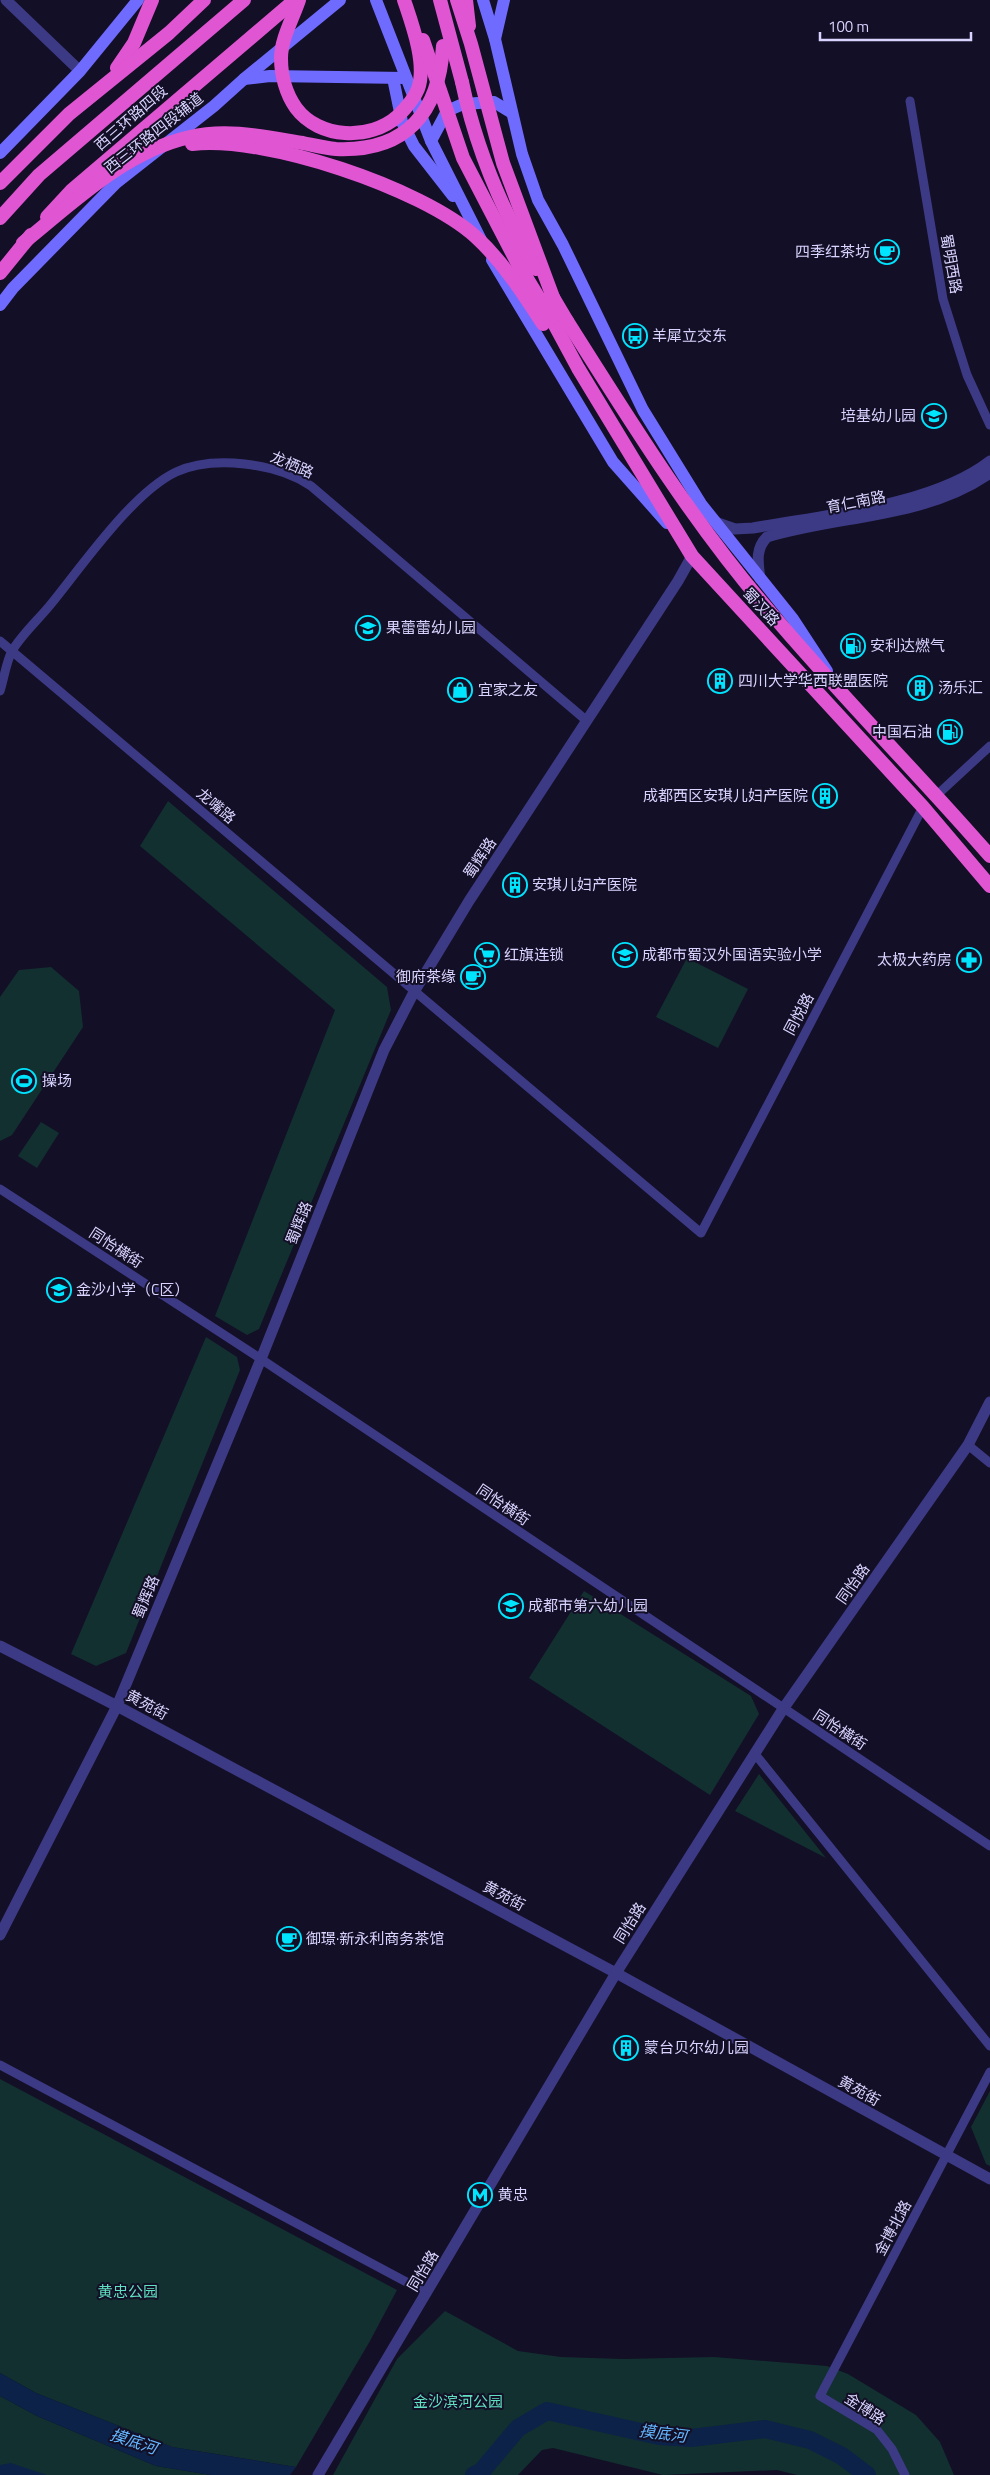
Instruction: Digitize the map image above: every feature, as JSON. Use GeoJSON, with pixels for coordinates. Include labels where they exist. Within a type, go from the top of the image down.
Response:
{"type":"FeatureCollection","features":[{"type":"Feature","properties":{"kind":"highway"},"geometry":{"type":"LineString","coordinates":[[107,81],[134,44],[152,0]]}},
{"type":"Feature","properties":{"kind":"highway"},"geometry":{"type":"LineString","coordinates":[[0,183],[69,114],[107,81],[169,33],[204,0]]}},
{"type":"Feature","properties":{"kind":"highway","name":"西三环路四段"},"geometry":{"type":"LineString","coordinates":[[0,218],[39,175],[244,0]]}},
{"type":"Feature","properties":{"kind":"highway","name":"西三环路四段"},"geometry":{"type":"LineString","coordinates":[[0,273],[23,243],[72,190],[294,0]]}},
{"type":"Feature","properties":{"kind":"highway"},"geometry":{"type":"LineString","coordinates":[[298,0],[281,57],[285,86],[297,109],[318,127],[344,134],[368,132],[389,124],[406,109],[418,88],[420,64],[415,33],[405,0]]}},
{"type":"Feature","properties":{"kind":"highway"},"geometry":{"type":"LineString","coordinates":[[405,0],[420,31],[463,158],[547,321]]}},
{"type":"Feature","properties":{"kind":"highway"},"geometry":{"type":"LineString","coordinates":[[23,243],[114,171],[149,150],[190,137],[215,133],[257,136],[336,149],[369,147],[393,139],[414,127],[432,101],[440,78],[443,46],[439,0]]}},
{"type":"Feature","properties":{"kind":"highway"},"geometry":{"type":"LineString","coordinates":[[439,0],[469,113],[497,196],[517,237],[554,300]]}},
{"type":"Feature","properties":{"kind":"highway"},"geometry":{"type":"LineString","coordinates":[[457,0],[471,44],[503,164],[554,300]]}},
{"type":"Feature","properties":{"kind":"highway"},"geometry":{"type":"LineString","coordinates":[[466,0],[471,44]]}},
{"type":"Feature","properties":{"kind":"highway"},"geometry":{"type":"LineString","coordinates":[[149,150],[202,143],[241,145],[347,170],[423,203],[451,218],[475,237],[505,268],[547,321]]}},
{"type":"Feature","properties":{"kind":"highway","name":"蜀汉路"},"geometry":{"type":"LineString","coordinates":[[554,300],[647,448],[694,516],[765,606],[990,856]]}},
{"type":"Feature","properties":{"kind":"highway","name":"蜀汉路"},"geometry":{"type":"LineString","coordinates":[[547,321],[578,368],[692,556],[923,807],[990,886]]}},
{"type":"Feature","properties":{"kind":"main road"},"geometry":{"type":"LineString","coordinates":[[0,153],[80,71],[138,0]]}},
{"type":"Feature","properties":{"kind":"main road","name":"西三环路四段辅道"},"geometry":{"type":"LineString","coordinates":[[0,305],[13,288],[116,183],[214,106],[340,0]]}},
{"type":"Feature","properties":{"kind":"main road"},"geometry":{"type":"LineString","coordinates":[[376,0],[399,78],[450,176],[462,207]]}},
{"type":"Feature","properties":{"kind":"main road"},"geometry":{"type":"LineString","coordinates":[[483,0],[495,39],[512,113],[538,200],[563,245],[643,410],[696,497],[713,521],[793,619],[838,688]]}},
{"type":"Feature","properties":{"kind":"main road"},"geometry":{"type":"LineString","coordinates":[[495,39],[504,0]]}},
{"type":"Feature","properties":{"kind":"main road"},"geometry":{"type":"LineString","coordinates":[[244,79],[270,76],[399,78]]}},
{"type":"Feature","properties":{"kind":"main road"},"geometry":{"type":"LineString","coordinates":[[399,78],[402,122],[414,146],[462,207],[612,462],[682,539]]}},
{"type":"Feature","properties":{"kind":"main road"},"geometry":{"type":"LineString","coordinates":[[430,140],[447,111],[463,104],[494,102],[512,113]]}},
{"type":"Feature","properties":{"kind":"street"},"geometry":{"type":"LineString","coordinates":[[6,0],[80,71]]}},
{"type":"Feature","properties":{"kind":"street","name":"蜀明西路"},"geometry":{"type":"LineString","coordinates":[[910,101],[943,299],[967,375],[990,425]]}},
{"type":"Feature","properties":{"kind":"street"},"geometry":{"type":"LineString","coordinates":[[713,521],[735,529],[753,528],[878,506],[956,482],[990,461]]}},
{"type":"Feature","properties":{"kind":"street","name":"龙栖路"},"geometry":{"type":"LineString","coordinates":[[12,651],[124,515],[160,481],[177,472],[202,465],[254,465],[280,471],[311,486],[587,722]]}},
{"type":"Feature","properties":{"kind":"street","name":"育仁南路"},"geometry":{"type":"LineString","coordinates":[[760,579],[758,550],[760,543],[767,537],[888,512],[958,492],[990,473]]}},
{"type":"Feature","properties":{"kind":"street","name":"蜀辉路"},"geometry":{"type":"LineString","coordinates":[[0,1935],[118,1706],[261,1359],[384,1050],[414,992],[469,901],[587,722],[678,581],[692,556]]}},
{"type":"Feature","properties":{"kind":"street","name":"龙嘴路"},"geometry":{"type":"LineString","coordinates":[[0,641],[701,1233]]}},
{"type":"Feature","properties":{"kind":"street"},"geometry":{"type":"LineString","coordinates":[[0,691],[12,651]]}},
{"type":"Feature","properties":{"kind":"street"},"geometry":{"type":"LineString","coordinates":[[937,795],[990,746]]}},
{"type":"Feature","properties":{"kind":"street","name":"同悦路"},"geometry":{"type":"LineString","coordinates":[[701,1233],[923,807]]}},
{"type":"Feature","properties":{"kind":"street","name":"同怡横街"},"geometry":{"type":"LineString","coordinates":[[0,1189],[261,1359],[990,1846]]}},
{"type":"Feature","properties":{"kind":"street","name":"同怡路"},"geometry":{"type":"LineString","coordinates":[[318,2475],[616,1973],[783,1709],[968,1445],[990,1402]]}},
{"type":"Feature","properties":{"kind":"street"},"geometry":{"type":"LineString","coordinates":[[968,1445],[990,1463]]}},
{"type":"Feature","properties":{"kind":"street","name":"黄苑街"},"geometry":{"type":"LineString","coordinates":[[0,1646],[118,1706],[616,1973],[990,2179]]}},
{"type":"Feature","properties":{"kind":"street"},"geometry":{"type":"LineString","coordinates":[[755,1754],[990,2046]]}},
{"type":"Feature","properties":{"kind":"street"},"geometry":{"type":"LineString","coordinates":[[0,2065],[427,2293]]}},
{"type":"Feature","properties":{"kind":"street","name":"金博北路"},"geometry":{"type":"LineString","coordinates":[[820,2396],[990,2072]]}},
{"type":"Feature","properties":{"kind":"street","name":"金博路"},"geometry":{"type":"LineString","coordinates":[[820,2396],[877,2430],[892,2449],[904,2475]]}},
{"type":"Feature","properties":{"kind":"green space"},"geometry":{"type":"Polygon","coordinates":[[[168,801],[387,987],[391,1010],[259,1329],[247,1335],[215,1316],[335,1010],[140,846],[168,801]]]}},
{"type":"Feature","properties":{"kind":"green space"},"geometry":{"type":"Polygon","coordinates":[[[687,958],[748,989],[718,1048],[656,1017],[687,958]]]}},
{"type":"Feature","properties":{"kind":"green space","name":"操场"},"geometry":{"type":"Polygon","coordinates":[[[51,967],[79,991],[83,1027],[12,1135],[0,1141],[0,997],[19,970],[51,967]]]}},
{"type":"Feature","properties":{"kind":"green space"},"geometry":{"type":"Polygon","coordinates":[[[41,1122],[59,1133],[37,1168],[18,1156],[41,1122]]]}},
{"type":"Feature","properties":{"kind":"green space"},"geometry":{"type":"Polygon","coordinates":[[[206,1337],[237,1357],[240,1370],[126,1653],[96,1666],[71,1654],[206,1337]]]}},
{"type":"Feature","properties":{"kind":"green space"},"geometry":{"type":"Polygon","coordinates":[[[584,1591],[751,1696],[759,1714],[710,1795],[529,1678],[584,1591]]]}},
{"type":"Feature","properties":{"kind":"green space"},"geometry":{"type":"Polygon","coordinates":[[[759,1774],[826,1858],[735,1811],[759,1774]]]}},
{"type":"Feature","properties":{"kind":"green space","name":"黄忠公园"},"geometry":{"type":"Polygon","coordinates":[[[0,2079],[397,2290],[370,2341],[296,2467],[172,2447],[36,2393],[0,2373],[0,2079]]]}},
{"type":"Feature","properties":{"kind":"green space"},"geometry":{"type":"Polygon","coordinates":[[[990,2091],[990,2166],[986,2164],[971,2127],[990,2091]]]}},
{"type":"Feature","properties":{"kind":"green space","name":"金沙滨河公园"},"geometry":{"type":"Polygon","coordinates":[[[445,2311],[518,2351],[561,2357],[623,2359],[714,2357],[827,2366],[848,2374],[916,2415],[940,2442],[954,2475],[797,2475],[777,2470],[663,2475],[553,2448],[542,2450],[518,2475],[333,2475],[397,2359],[445,2311]]]}},
{"type":"Feature","properties":{"kind":"green space"},"geometry":{"type":"Polygon","coordinates":[[[0,2396],[37,2416],[156,2466],[211,2475],[0,2475],[0,2396]]]}},
{"type":"Feature","properties":{"kind":"water"},"geometry":{"type":"Polygon","coordinates":[[[0,2373],[36,2393],[172,2447],[296,2467],[290,2475],[211,2475],[156,2466],[37,2416],[0,2396],[0,2373]]]}},
{"type":"Feature","properties":{"kind":"water"},"geometry":{"type":"Polygon","coordinates":[[[11,2463],[47,2475],[0,2475],[0,2465],[11,2463]]]}},
{"type":"Feature","properties":{"kind":"waterway","name":"摸底河"},"geometry":{"type":"LineString","coordinates":[[474,2475],[481,2472],[518,2428],[547,2411],[659,2436],[691,2438],[765,2429],[810,2440],[842,2456],[867,2475]]}},
{"type":"Feature","properties":{"kind":"place","name":"四季红茶坊"},"geometry":{"type":"Point","coordinates":[887,252]}},
{"type":"Feature","properties":{"kind":"place","name":"羊犀立交东"},"geometry":{"type":"Point","coordinates":[635,336]}},
{"type":"Feature","properties":{"kind":"place","name":"培基幼儿园"},"geometry":{"type":"Point","coordinates":[934,416]}},
{"type":"Feature","properties":{"kind":"place","name":"果蕾蕾幼儿园"},"geometry":{"type":"Point","coordinates":[368,628]}},
{"type":"Feature","properties":{"kind":"place","name":"安利达燃气"},"geometry":{"type":"Point","coordinates":[853,646]}},
{"type":"Feature","properties":{"kind":"place","name":"四川大学华西联盟医院"},"geometry":{"type":"Point","coordinates":[720,681]}},
{"type":"Feature","properties":{"kind":"place","name":"汤乐汇"},"geometry":{"type":"Point","coordinates":[920,688]}},
{"type":"Feature","properties":{"kind":"place","name":"宜家之友"},"geometry":{"type":"Point","coordinates":[460,690]}},
{"type":"Feature","properties":{"kind":"place","name":"中国石油"},"geometry":{"type":"Point","coordinates":[950,732]}},
{"type":"Feature","properties":{"kind":"place","name":"成都西区安琪儿妇产医院"},"geometry":{"type":"Point","coordinates":[825,796]}},
{"type":"Feature","properties":{"kind":"place","name":"安琪儿妇产医院"},"geometry":{"type":"Point","coordinates":[515,885]}},
{"type":"Feature","properties":{"kind":"place","name":"红旗连锁"},"geometry":{"type":"Point","coordinates":[487,955]}},
{"type":"Feature","properties":{"kind":"place","name":"成都市蜀汉外国语实验小学"},"geometry":{"type":"Point","coordinates":[625,955]}},
{"type":"Feature","properties":{"kind":"place","name":"太极大药房"},"geometry":{"type":"Point","coordinates":[969,960]}},
{"type":"Feature","properties":{"kind":"place","name":"御府茶缘"},"geometry":{"type":"Point","coordinates":[473,977]}},
{"type":"Feature","properties":{"kind":"place","name":"操场"},"geometry":{"type":"Point","coordinates":[24,1081]}},
{"type":"Feature","properties":{"kind":"place","name":"金沙小学（C区）"},"geometry":{"type":"Point","coordinates":[59,1290]}},
{"type":"Feature","properties":{"kind":"place","name":"成都市第六幼儿园"},"geometry":{"type":"Point","coordinates":[511,1606]}},
{"type":"Feature","properties":{"kind":"place","name":"御璟·新永利商务茶馆"},"geometry":{"type":"Point","coordinates":[289,1939]}},
{"type":"Feature","properties":{"kind":"place","name":"蒙台贝尔幼儿园"},"geometry":{"type":"Point","coordinates":[626,2048]}},
{"type":"Feature","properties":{"kind":"place","name":"黄忠"},"geometry":{"type":"Point","coordinates":[480,2195]}}]}
